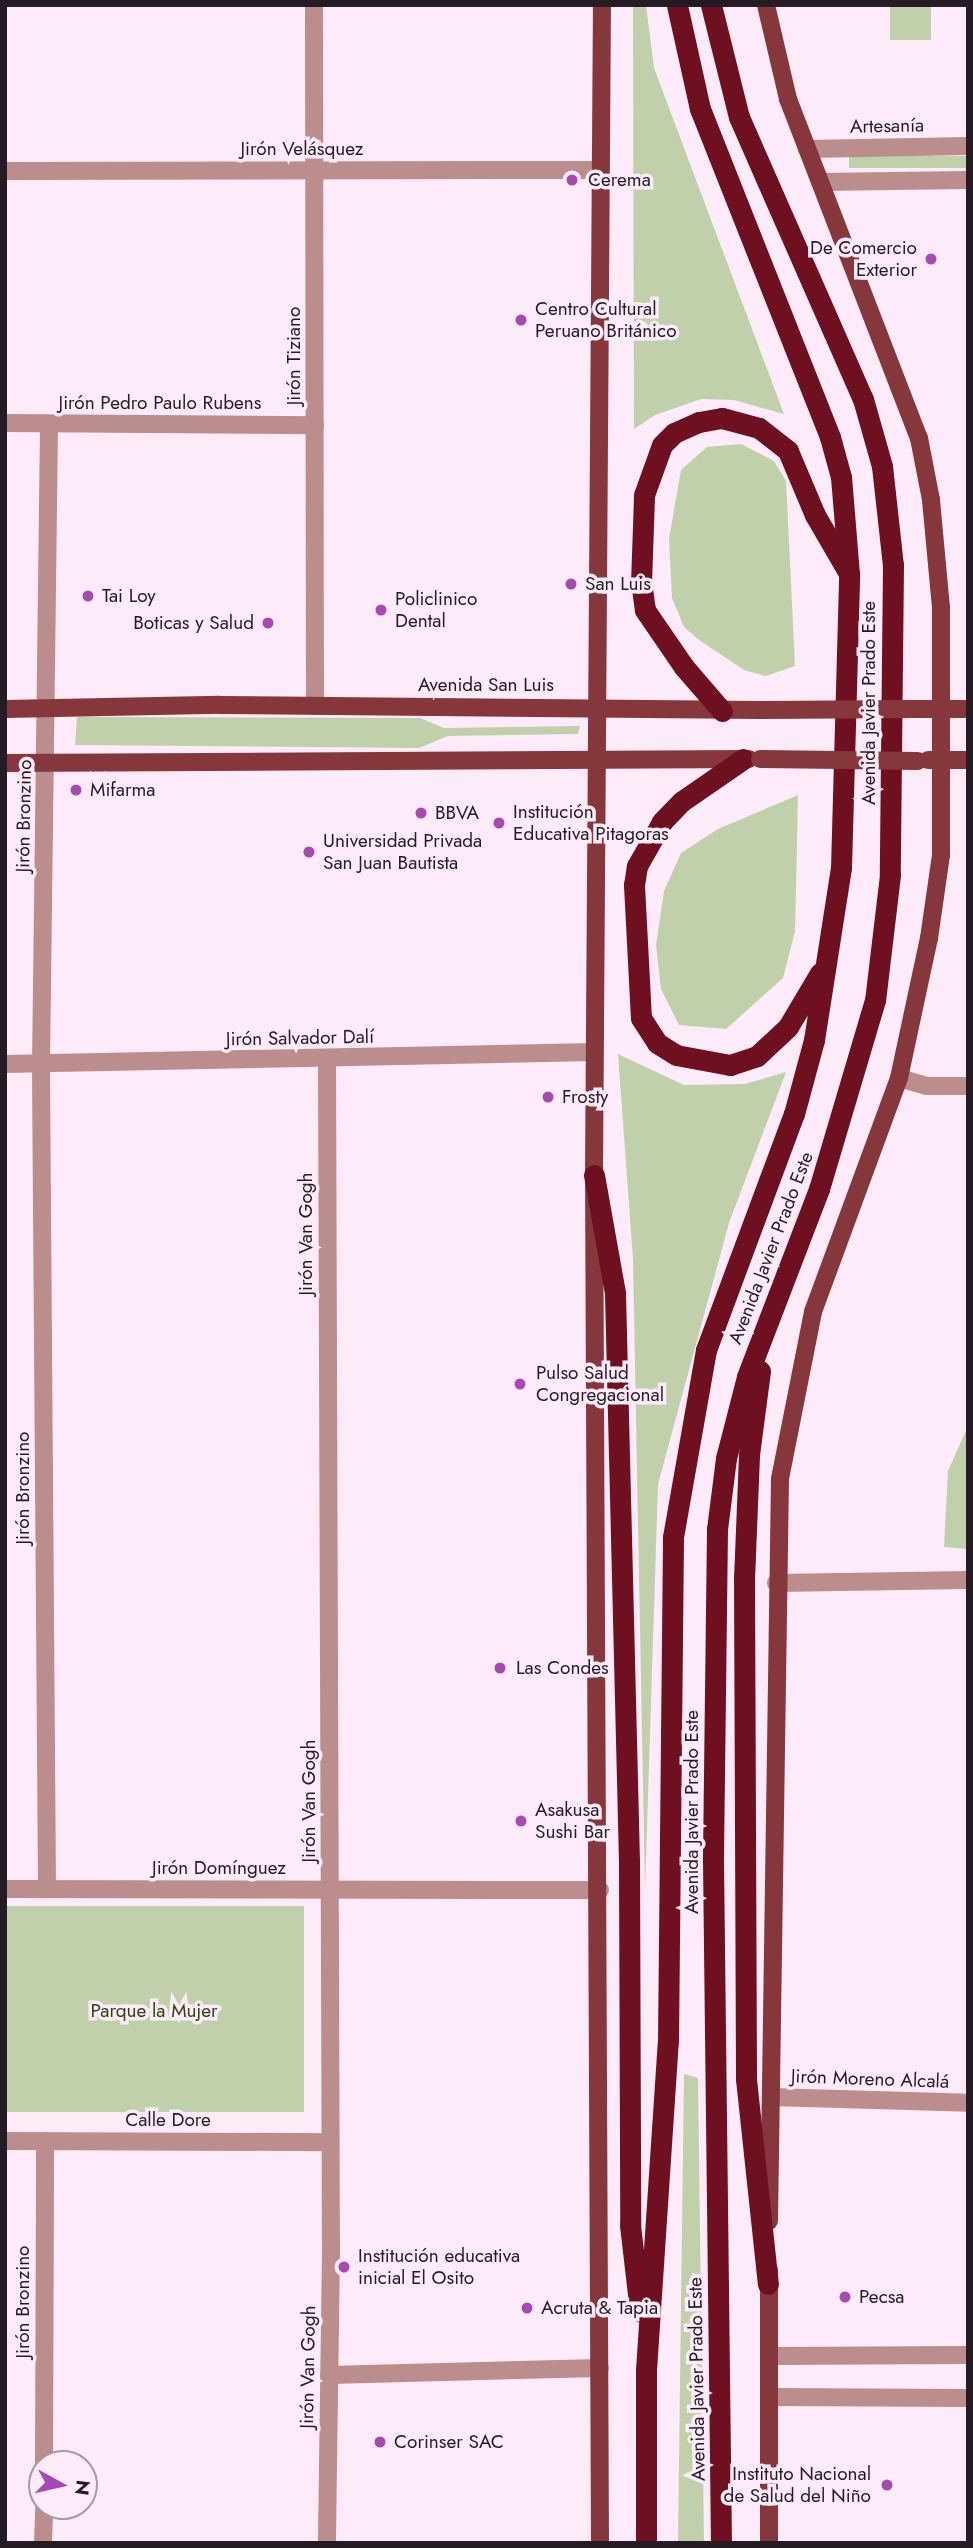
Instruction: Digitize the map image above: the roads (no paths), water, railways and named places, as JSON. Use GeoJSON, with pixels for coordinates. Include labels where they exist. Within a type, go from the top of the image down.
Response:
{"type":"FeatureCollection","features":[{"type":"Feature","properties":{"kind":"highway","name":"Avenida Javier Prado Este"},"geometry":{"type":"LineString","coordinates":[[646,2543],[646,2370],[668,2041],[673,1537],[706,1350],[794,1114],[814,1040],[841,868],[849,574],[841,477],[831,437],[700,109],[677,5]]}},
{"type":"Feature","properties":{"kind":"highway","name":"Avenida Javier Prado Este"},"geometry":{"type":"LineString","coordinates":[[711,5],[739,117],[863,399],[883,466],[893,565],[890,875],[875,1000],[819,1189],[780,1284],[747,1377],[726,1458],[717,1529],[713,1861],[721,2543]]}},
{"type":"Feature","properties":{"kind":"highway"},"geometry":{"type":"LineString","coordinates":[[722,711],[684,667],[645,610],[641,583],[644,495],[662,445],[684,427],[722,418],[760,428],[788,451],[815,515],[849,574]]}},
{"type":"Feature","properties":{"kind":"highway"},"geometry":{"type":"LineString","coordinates":[[751,759],[681,802],[655,833],[637,866],[634,885],[641,1018],[656,1043],[676,1055],[730,1065],[757,1056],[788,1027],[827,963]]}},
{"type":"Feature","properties":{"kind":"highway"},"geometry":{"type":"LineString","coordinates":[[594,1175],[615,1293],[629,1861],[631,2225],[646,2370]]}},
{"type":"Feature","properties":{"kind":"highway"},"geometry":{"type":"LineString","coordinates":[[768,2284],[746,2079],[744,1577],[749,1455],[762,1356],[780,1284]]}},
{"type":"Feature","properties":{"kind":"main road"},"geometry":{"type":"LineString","coordinates":[[600,2543],[600,1890],[594,1175],[602,5]]}},
{"type":"Feature","properties":{"kind":"main road"},"geometry":{"type":"LineString","coordinates":[[766,5],[788,99],[904,393],[925,464],[941,592],[941,855],[929,938],[899,1078],[813,1312],[800,1365],[780,1479],[776,1583],[768,2284],[772,2397],[769,2543]]}},
{"type":"Feature","properties":{"kind":"main road","name":"Avenida San Luis"},"geometry":{"type":"LineString","coordinates":[[5,709],[596,706],[722,711],[968,709]]}},
{"type":"Feature","properties":{"kind":"main road"},"geometry":{"type":"LineString","coordinates":[[5,762],[968,760]]}},
{"type":"Feature","properties":{"kind":"street","name":"Jirón Tiziano"},"geometry":{"type":"LineString","coordinates":[[314,5],[315,706]]}},
{"type":"Feature","properties":{"kind":"street","name":"Artesanía"},"geometry":{"type":"LineString","coordinates":[[807,149],[968,146]]}},
{"type":"Feature","properties":{"kind":"street","name":"Jirón Velásquez"},"geometry":{"type":"LineString","coordinates":[[5,171],[599,170]]}},
{"type":"Feature","properties":{"kind":"street"},"geometry":{"type":"LineString","coordinates":[[820,182],[968,180]]}},
{"type":"Feature","properties":{"kind":"street","name":"Jirón Pedro Paulo Rubens"},"geometry":{"type":"LineString","coordinates":[[5,423],[315,425]]}},
{"type":"Feature","properties":{"kind":"street","name":"Jirón Bronzino"},"geometry":{"type":"LineString","coordinates":[[47,1889],[41,1064],[49,424]]}},
{"type":"Feature","properties":{"kind":"street","name":"Jirón Salvador Dalí"},"geometry":{"type":"LineString","coordinates":[[5,1063],[595,1052]]}},
{"type":"Feature","properties":{"kind":"street","name":"Jirón Van Gogh"},"geometry":{"type":"LineString","coordinates":[[327,1059],[330,1888],[327,2543]]}},
{"type":"Feature","properties":{"kind":"street"},"geometry":{"type":"LineString","coordinates":[[899,1078],[928,1086],[968,1086]]}},
{"type":"Feature","properties":{"kind":"street"},"geometry":{"type":"LineString","coordinates":[[776,1583],[968,1580]]}},
{"type":"Feature","properties":{"kind":"street","name":"Jirón Domínguez"},"geometry":{"type":"LineString","coordinates":[[5,1889],[600,1890]]}},
{"type":"Feature","properties":{"kind":"street","name":"Jirón Moreno Alcalá"},"geometry":{"type":"LineString","coordinates":[[771,2097],[968,2103]]}},
{"type":"Feature","properties":{"kind":"street","name":"Calle Dore"},"geometry":{"type":"LineString","coordinates":[[5,2141],[330,2142]]}},
{"type":"Feature","properties":{"kind":"street","name":"Jirón Bronzino"},"geometry":{"type":"LineString","coordinates":[[44,2450],[45,2141]]}},
{"type":"Feature","properties":{"kind":"street"},"geometry":{"type":"LineString","coordinates":[[769,2356],[968,2355]]}},
{"type":"Feature","properties":{"kind":"street"},"geometry":{"type":"LineString","coordinates":[[329,2375],[600,2368]]}},
{"type":"Feature","properties":{"kind":"street"},"geometry":{"type":"LineString","coordinates":[[772,2397],[968,2398]]}},
{"type":"Feature","properties":{"kind":"street"},"geometry":{"type":"LineString","coordinates":[[43,2543],[44,2520]]}},
{"type":"Feature","properties":{"kind":"place","name":"Cerema"},"geometry":{"type":"Point","coordinates":[572,180]}},
{"type":"Feature","properties":{"kind":"place","name":"De Comercio Exterior"},"geometry":{"type":"Point","coordinates":[931,259]}},
{"type":"Feature","properties":{"kind":"place","name":"Centro Cultural Peruano Británico"},"geometry":{"type":"Point","coordinates":[521,320]}},
{"type":"Feature","properties":{"kind":"place","name":"San Luis"},"geometry":{"type":"Point","coordinates":[571,584]}},
{"type":"Feature","properties":{"kind":"place","name":"Tai Loy"},"geometry":{"type":"Point","coordinates":[88,596]}},
{"type":"Feature","properties":{"kind":"place","name":"Policlinico Dental"},"geometry":{"type":"Point","coordinates":[381,610]}},
{"type":"Feature","properties":{"kind":"place","name":"Boticas y Salud"},"geometry":{"type":"Point","coordinates":[268,623]}},
{"type":"Feature","properties":{"kind":"place","name":"Mifarma"},"geometry":{"type":"Point","coordinates":[76,790]}},
{"type":"Feature","properties":{"kind":"place","name":"BBVA"},"geometry":{"type":"Point","coordinates":[421,813]}},
{"type":"Feature","properties":{"kind":"place","name":"Institución Educativa Pitagoras"},"geometry":{"type":"Point","coordinates":[499,823]}},
{"type":"Feature","properties":{"kind":"place","name":"Universidad Privada San Juan Bautista"},"geometry":{"type":"Point","coordinates":[309,852]}},
{"type":"Feature","properties":{"kind":"place","name":"Frosty"},"geometry":{"type":"Point","coordinates":[548,1097]}},
{"type":"Feature","properties":{"kind":"place","name":"Pulso Salud Congregacional"},"geometry":{"type":"Point","coordinates":[520,1384]}},
{"type":"Feature","properties":{"kind":"place","name":"Las Condes"},"geometry":{"type":"Point","coordinates":[500,1668]}},
{"type":"Feature","properties":{"kind":"place","name":"Asakusa Sushi Bar"},"geometry":{"type":"Point","coordinates":[521,1821]}},
{"type":"Feature","properties":{"kind":"place","name":"Institución educativa inicial El Osito"},"geometry":{"type":"Point","coordinates":[344,2267]}},
{"type":"Feature","properties":{"kind":"place","name":"Pecsa"},"geometry":{"type":"Point","coordinates":[845,2297]}},
{"type":"Feature","properties":{"kind":"place","name":"Acruta & Tapia"},"geometry":{"type":"Point","coordinates":[527,2308]}},
{"type":"Feature","properties":{"kind":"place","name":"Corinser SAC"},"geometry":{"type":"Point","coordinates":[380,2442]}},
{"type":"Feature","properties":{"kind":"place","name":"Instituto Nacional de Salud del Niño"},"geometry":{"type":"Point","coordinates":[887,2485]}},
{"type":"Feature","properties":{"kind":"park label","name":"Parque la Mujer"},"geometry":{"type":"Point","coordinates":[154,2011]}}]}
